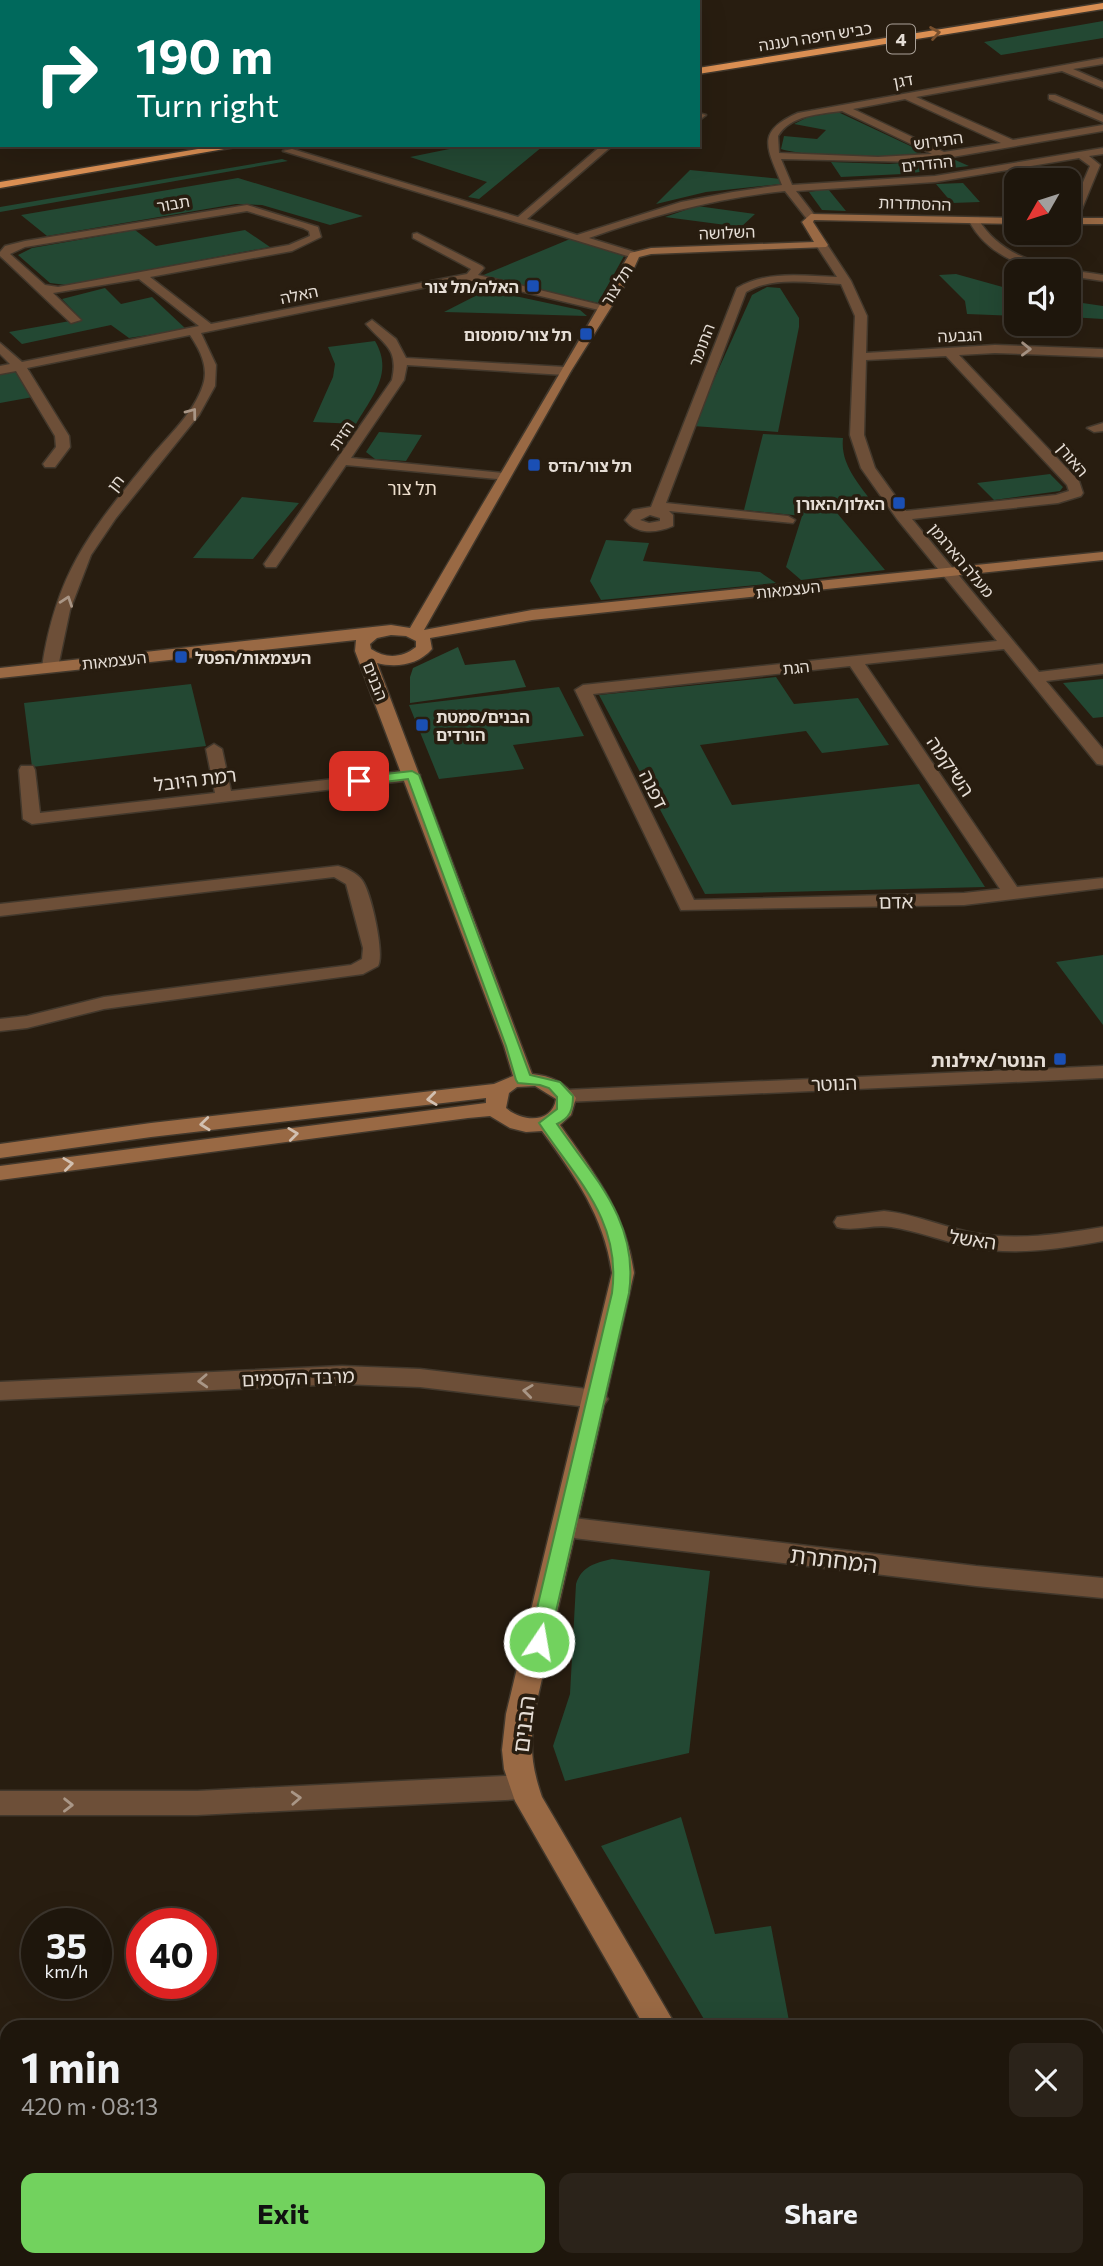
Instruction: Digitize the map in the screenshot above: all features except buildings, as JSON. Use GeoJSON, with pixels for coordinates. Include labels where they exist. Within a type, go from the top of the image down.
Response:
{"type":"FeatureCollection","features":[{"type":"Feature","properties":{"kind":"highway","name":"כביש חיפה רעננה"},"geometry":{"type":"LineString","coordinates":[[700,61],[1073,0]]}},
{"type":"Feature","properties":{"kind":"highway","name":"כביש חיפה רעננה"},"geometry":{"type":"LineString","coordinates":[[700,71],[1103,7]]}},
{"type":"Feature","properties":{"kind":"highway"},"geometry":{"type":"LineString","coordinates":[[0,176],[175,147]]}},
{"type":"Feature","properties":{"kind":"highway"},"geometry":{"type":"LineString","coordinates":[[0,185],[230,147]]}},
{"type":"Feature","properties":{"kind":"street","name":"דגן"},"geometry":{"type":"LineString","coordinates":[[775,156],[772,135],[775,128],[801,115],[1103,61]]}},
{"type":"Feature","properties":{"kind":"street"},"geometry":{"type":"LineString","coordinates":[[1062,68],[1103,85]]}},
{"type":"Feature","properties":{"kind":"street"},"geometry":{"type":"LineString","coordinates":[[905,96],[1013,144]]}},
{"type":"Feature","properties":{"kind":"street"},"geometry":{"type":"LineString","coordinates":[[1052,97],[1103,119]]}},
{"type":"Feature","properties":{"kind":"street"},"geometry":{"type":"LineString","coordinates":[[842,107],[943,156]]}},
{"type":"Feature","properties":{"kind":"street","name":"התירוש"},"geometry":{"type":"LineString","coordinates":[[775,156],[878,160],[943,156],[1103,128]]}},
{"type":"Feature","properties":{"kind":"street"},"geometry":{"type":"LineString","coordinates":[[520,220],[606,147]]}},
{"type":"Feature","properties":{"kind":"street","name":"תל צור"},"geometry":{"type":"LineString","coordinates":[[288,150],[634,255],[624,277],[603,307],[503,477],[440,607],[418,639]]}},
{"type":"Feature","properties":{"kind":"street","name":"ההדרים"},"geometry":{"type":"LineString","coordinates":[[578,238],[682,203],[788,188],[935,178],[1103,151]]}},
{"type":"Feature","properties":{"kind":"street"},"geometry":{"type":"LineString","coordinates":[[1081,155],[1095,165],[1082,195]]}},
{"type":"Feature","properties":{"kind":"street"},"geometry":{"type":"LineString","coordinates":[[775,156],[788,188],[811,216],[807,222],[822,245]]}},
{"type":"Feature","properties":{"kind":"street","name":"תבור"},"geometry":{"type":"LineString","coordinates":[[236,209],[265,212],[307,226],[316,233],[313,240],[292,248],[142,276],[49,290],[42,288],[6,257],[6,251],[25,244],[236,209]]}},
{"type":"Feature","properties":{"kind":"street","name":"ההסתדרות"},"geometry":{"type":"LineString","coordinates":[[811,216],[1004,221]]}},
{"type":"Feature","properties":{"kind":"street"},"geometry":{"type":"LineString","coordinates":[[974,221],[978,231],[991,246],[1019,259]]}},
{"type":"Feature","properties":{"kind":"street"},"geometry":{"type":"LineString","coordinates":[[1082,221],[1103,221]]}},
{"type":"Feature","properties":{"kind":"street"},"geometry":{"type":"LineString","coordinates":[[417,236],[475,265],[479,270],[471,277]]}},
{"type":"Feature","properties":{"kind":"street","name":"השלושה"},"geometry":{"type":"LineString","coordinates":[[634,255],[651,251],[822,245]]}},
{"type":"Feature","properties":{"kind":"street","name":"מעלה הארגמן"},"geometry":{"type":"LineString","coordinates":[[822,245],[845,281],[861,316],[859,446],[868,468],[902,516],[1103,760]]}},
{"type":"Feature","properties":{"kind":"street"},"geometry":{"type":"LineString","coordinates":[[1081,275],[1103,278]]}},
{"type":"Feature","properties":{"kind":"street"},"geometry":{"type":"LineString","coordinates":[[142,276],[210,329]]}},
{"type":"Feature","properties":{"kind":"street","name":"האלה"},"geometry":{"type":"LineString","coordinates":[[0,370],[453,278],[471,277],[603,307]]}},
{"type":"Feature","properties":{"kind":"street","name":"התומר"},"geometry":{"type":"LineString","coordinates":[[788,520],[657,509],[741,290],[748,284],[767,280],[845,281]]}},
{"type":"Feature","properties":{"kind":"street"},"geometry":{"type":"LineString","coordinates":[[49,290],[46,292],[49,297],[75,320]]}},
{"type":"Feature","properties":{"kind":"street"},"geometry":{"type":"LineString","coordinates":[[372,324],[391,341],[402,361],[565,371]]}},
{"type":"Feature","properties":{"kind":"street","name":"חן"},"geometry":{"type":"LineString","coordinates":[[50,667],[59,622],[83,557],[193,412],[209,386],[211,367],[203,344],[194,332]]}},
{"type":"Feature","properties":{"kind":"street"},"geometry":{"type":"LineString","coordinates":[[0,347],[19,366],[62,436],[63,447],[50,464]]}},
{"type":"Feature","properties":{"kind":"street","name":"הגבעה"},"geometry":{"type":"LineString","coordinates":[[860,357],[1023,349],[1103,353]]}},
{"type":"Feature","properties":{"kind":"street","name":"האורן"},"geometry":{"type":"LineString","coordinates":[[902,516],[1058,499],[1076,493],[1074,484],[948,351]]}},
{"type":"Feature","properties":{"kind":"street","name":"הזית"},"geometry":{"type":"LineString","coordinates":[[271,564],[393,389],[402,361]]}},
{"type":"Feature","properties":{"kind":"street"},"geometry":{"type":"LineString","coordinates":[[344,461],[503,477]]}},
{"type":"Feature","properties":{"kind":"street","name":"העצמאות"},"geometry":{"type":"LineString","coordinates":[[312,639],[363,650],[382,660],[404,659],[418,639],[532,615],[1103,556]]}},
{"type":"Feature","properties":{"kind":"street"},"geometry":{"type":"LineString","coordinates":[[440,607],[493,623]]}},
{"type":"Feature","properties":{"kind":"street","name":"תל צור"},"geometry":{"type":"LineString","coordinates":[[391,631],[440,607]]}},
{"type":"Feature","properties":{"kind":"street"},"geometry":{"type":"LineString","coordinates":[[391,631],[418,639]]}},
{"type":"Feature","properties":{"kind":"street","name":"העצמאות"},"geometry":{"type":"LineString","coordinates":[[0,673],[391,631]]}},
{"type":"Feature","properties":{"kind":"street"},"geometry":{"type":"LineString","coordinates":[[363,650],[366,638],[372,635]]}},
{"type":"Feature","properties":{"kind":"street","name":"הגת"},"geometry":{"type":"LineString","coordinates":[[583,691],[1009,644]]}},
{"type":"Feature","properties":{"kind":"street","name":"הבנים"},"geometry":{"type":"LineString","coordinates":[[363,650],[514,1046],[524,1080]]}},
{"type":"Feature","properties":{"kind":"street","name":"הבנים"},"geometry":{"type":"LineString","coordinates":[[387,709],[393,680],[404,659]]}},
{"type":"Feature","properties":{"kind":"street","name":"השיקמה"},"geometry":{"type":"LineString","coordinates":[[855,661],[1012,894]]}},
{"type":"Feature","properties":{"kind":"street"},"geometry":{"type":"LineString","coordinates":[[1037,677],[1103,669]]}},
{"type":"Feature","properties":{"kind":"street","name":"דפנה"},"geometry":{"type":"LineString","coordinates":[[583,691],[688,906]]}},
{"type":"Feature","properties":{"kind":"street"},"geometry":{"type":"LineString","coordinates":[[214,749],[225,797]]}},
{"type":"Feature","properties":{"kind":"street","name":"רמת היובל"},"geometry":{"type":"LineString","coordinates":[[27,770],[32,819],[412,775]]}},
{"type":"Feature","properties":{"kind":"street"},"geometry":{"type":"LineString","coordinates":[[0,910],[338,871],[354,882],[372,948],[371,962],[356,970],[104,1003],[0,1026]]}},
{"type":"Feature","properties":{"kind":"street","name":"אדם"},"geometry":{"type":"LineString","coordinates":[[688,906],[964,899],[1103,883]]}},
{"type":"Feature","properties":{"kind":"street","name":"הנוטר"},"geometry":{"type":"LineString","coordinates":[[565,1096],[1103,1072]]}},
{"type":"Feature","properties":{"kind":"street"},"geometry":{"type":"LineString","coordinates":[[0,1173],[468,1111],[498,1101],[510,1083],[524,1080],[542,1080],[554,1085],[565,1096],[565,1110],[559,1117],[547,1123],[523,1125],[510,1122],[498,1101]]}},
{"type":"Feature","properties":{"kind":"street"},"geometry":{"type":"LineString","coordinates":[[0,1151],[152,1130],[498,1101]]}},
{"type":"Feature","properties":{"kind":"street","name":"הבנים"},"geometry":{"type":"LineString","coordinates":[[547,1123],[605,1205],[617,1229],[623,1273],[621,1293],[520,1714],[516,1749],[523,1787],[540,1823],[657,2020]]}},
{"type":"Feature","properties":{"kind":"street","name":"האשל"},"geometry":{"type":"LineString","coordinates":[[845,1222],[895,1220],[943,1235],[986,1242],[1024,1244],[1103,1234]]}},
{"type":"Feature","properties":{"kind":"street","name":"מרבד הקסמים"},"geometry":{"type":"LineString","coordinates":[[0,1391],[342,1375],[420,1378],[596,1399]]}},
{"type":"Feature","properties":{"kind":"street","name":"המחתרת"},"geometry":{"type":"LineString","coordinates":[[565,1527],[976,1576],[1103,1588]]}},
{"type":"Feature","properties":{"kind":"street"},"geometry":{"type":"LineString","coordinates":[[0,1803],[95,1806],[200,1803],[523,1787]]}},
{"type":"Feature","properties":{"kind":"green space"},"geometry":{"type":"Polygon","coordinates":[[[1103,21],[1103,38],[1001,55],[984,42],[1103,21]]]}},
{"type":"Feature","properties":{"kind":"green space"},"geometry":{"type":"Polygon","coordinates":[[[838,112],[921,153],[851,156],[781,149],[784,136],[817,139],[826,130],[794,124],[808,117],[838,112]]]}},
{"type":"Feature","properties":{"kind":"green space"},"geometry":{"type":"Polygon","coordinates":[[[459,147],[542,147],[479,199],[468,197],[487,182],[410,157],[459,147]]]}},
{"type":"Feature","properties":{"kind":"green space"},"geometry":{"type":"Polygon","coordinates":[[[282,159],[288,161],[0,212],[0,207],[282,159]]]}},
{"type":"Feature","properties":{"kind":"green space"},"geometry":{"type":"Polygon","coordinates":[[[953,159],[969,166],[903,174],[841,177],[831,162],[889,164],[953,159]]]}},
{"type":"Feature","properties":{"kind":"green space"},"geometry":{"type":"Polygon","coordinates":[[[690,170],[781,179],[781,184],[706,192],[656,204],[690,170]]]}},
{"type":"Feature","properties":{"kind":"green space"},"geometry":{"type":"Polygon","coordinates":[[[238,178],[363,216],[330,225],[262,205],[236,204],[47,236],[21,215],[238,178]]]}},
{"type":"Feature","properties":{"kind":"green space"},"geometry":{"type":"Polygon","coordinates":[[[963,183],[980,202],[952,203],[936,184],[963,183]]]}},
{"type":"Feature","properties":{"kind":"green space"},"geometry":{"type":"Polygon","coordinates":[[[828,189],[846,211],[822,210],[809,192],[828,189]]]}},
{"type":"Feature","properties":{"kind":"green space"},"geometry":{"type":"Polygon","coordinates":[[[697,206],[755,214],[741,227],[665,217],[697,206]]]}},
{"type":"Feature","properties":{"kind":"green space"},"geometry":{"type":"Polygon","coordinates":[[[135,230],[156,246],[245,230],[270,247],[66,285],[50,283],[18,255],[32,248],[135,230]]]}},
{"type":"Feature","properties":{"kind":"green space"},"geometry":{"type":"Polygon","coordinates":[[[570,239],[624,256],[598,303],[481,276],[570,239]]]}},
{"type":"Feature","properties":{"kind":"green space"},"geometry":{"type":"Polygon","coordinates":[[[956,274],[1004,287],[1004,315],[967,314],[965,301],[939,275],[956,274]]]}},
{"type":"Feature","properties":{"kind":"green space"},"geometry":{"type":"Polygon","coordinates":[[[767,287],[780,288],[799,318],[778,432],[693,426],[752,295],[767,287]]]}},
{"type":"Feature","properties":{"kind":"green space"},"geometry":{"type":"Polygon","coordinates":[[[105,288],[121,304],[152,297],[186,329],[129,338],[111,325],[22,344],[9,332],[81,319],[62,299],[105,288]]]}},
{"type":"Feature","properties":{"kind":"green space"},"geometry":{"type":"Polygon","coordinates":[[[487,290],[580,310],[587,316],[444,312],[487,290]]]}},
{"type":"Feature","properties":{"kind":"green space"},"geometry":{"type":"Polygon","coordinates":[[[1081,303],[1103,306],[1103,319],[1081,318],[1081,303]]]}},
{"type":"Feature","properties":{"kind":"green space"},"geometry":{"type":"Polygon","coordinates":[[[375,341],[380,353],[382,374],[374,394],[356,424],[313,422],[333,377],[335,364],[328,347],[375,341]]]}},
{"type":"Feature","properties":{"kind":"green space"},"geometry":{"type":"Polygon","coordinates":[[[14,370],[33,397],[0,403],[0,373],[14,370]]]}},
{"type":"Feature","properties":{"kind":"green space"},"geometry":{"type":"Polygon","coordinates":[[[379,432],[422,435],[406,461],[375,459],[366,452],[379,432]]]}},
{"type":"Feature","properties":{"kind":"green space"},"geometry":{"type":"Polygon","coordinates":[[[763,434],[843,438],[848,466],[875,506],[837,513],[885,570],[801,580],[786,567],[802,516],[744,510],[763,434]]]}},
{"type":"Feature","properties":{"kind":"green space"},"geometry":{"type":"Polygon","coordinates":[[[1050,474],[1063,487],[1060,491],[994,500],[977,483],[1050,474]]]}},
{"type":"Feature","properties":{"kind":"green space"},"geometry":{"type":"Polygon","coordinates":[[[242,497],[299,503],[253,559],[193,558],[242,497]]]}},
{"type":"Feature","properties":{"kind":"green space"},"geometry":{"type":"Polygon","coordinates":[[[606,540],[649,543],[643,561],[760,572],[776,583],[601,600],[590,581],[606,540]]]}},
{"type":"Feature","properties":{"kind":"green space"},"geometry":{"type":"Polygon","coordinates":[[[458,647],[465,665],[515,660],[526,687],[410,703],[410,677],[413,668],[458,647]]]}},
{"type":"Feature","properties":{"kind":"green space"},"geometry":{"type":"Polygon","coordinates":[[[776,677],[794,704],[858,698],[889,745],[822,753],[806,731],[700,745],[732,805],[919,784],[985,887],[705,894],[599,695],[776,677]]]}},
{"type":"Feature","properties":{"kind":"green space"},"geometry":{"type":"Polygon","coordinates":[[[1103,679],[1103,717],[1093,718],[1063,683],[1103,679]]]}},
{"type":"Feature","properties":{"kind":"green space"},"geometry":{"type":"Polygon","coordinates":[[[191,684],[206,746],[32,767],[24,703],[191,684]]]}},
{"type":"Feature","properties":{"kind":"green space"},"geometry":{"type":"Polygon","coordinates":[[[559,687],[584,736],[513,745],[524,769],[439,779],[409,705],[559,687]]]}},
{"type":"Feature","properties":{"kind":"green space"},"geometry":{"type":"Polygon","coordinates":[[[1103,955],[1103,1025],[1056,962],[1103,955]]]}},
{"type":"Feature","properties":{"kind":"green space"},"geometry":{"type":"Polygon","coordinates":[[[612,1559],[710,1571],[689,1753],[565,1781],[553,1746],[570,1694],[576,1584],[586,1569],[612,1559]]]}},
{"type":"Feature","properties":{"kind":"green space"},"geometry":{"type":"Polygon","coordinates":[[[681,1817],[715,1934],[771,1926],[789,2020],[704,2020],[601,1846],[681,1817]]]}},
{"type":"Feature","properties":{"kind":"place","name":"האלה/תל צור"},"geometry":{"type":"Point","coordinates":[533,286]}},
{"type":"Feature","properties":{"kind":"place","name":"תל צור/סומסום"},"geometry":{"type":"Point","coordinates":[586,334]}},
{"type":"Feature","properties":{"kind":"place","name":"תל צור/הדס"},"geometry":{"type":"Point","coordinates":[534,465]}},
{"type":"Feature","properties":{"kind":"place","name":"האלון/האורן"},"geometry":{"type":"Point","coordinates":[899,503]}},
{"type":"Feature","properties":{"kind":"place","name":"העצמאות/הפטל"},"geometry":{"type":"Point","coordinates":[181,657]}},
{"type":"Feature","properties":{"kind":"place","name":"הבנים/סמטת הורדים"},"geometry":{"type":"Point","coordinates":[422,725]}},
{"type":"Feature","properties":{"kind":"place","name":"הנוטר/אילנות"},"geometry":{"type":"Point","coordinates":[1060,1059]}},
{"type":"Feature","properties":{"kind":"district","name":"תל צור"},"geometry":{"type":"Point","coordinates":[412,488]}},
{"type":"Feature","properties":{"kind":"route"},"geometry":{"type":"LineString","coordinates":[[359,781],[412,775],[514,1046],[524,1080],[542,1080],[554,1085],[565,1096],[565,1110],[559,1117],[547,1123],[605,1205],[617,1229],[622,1251],[621,1293],[539,1642]]}}]}
